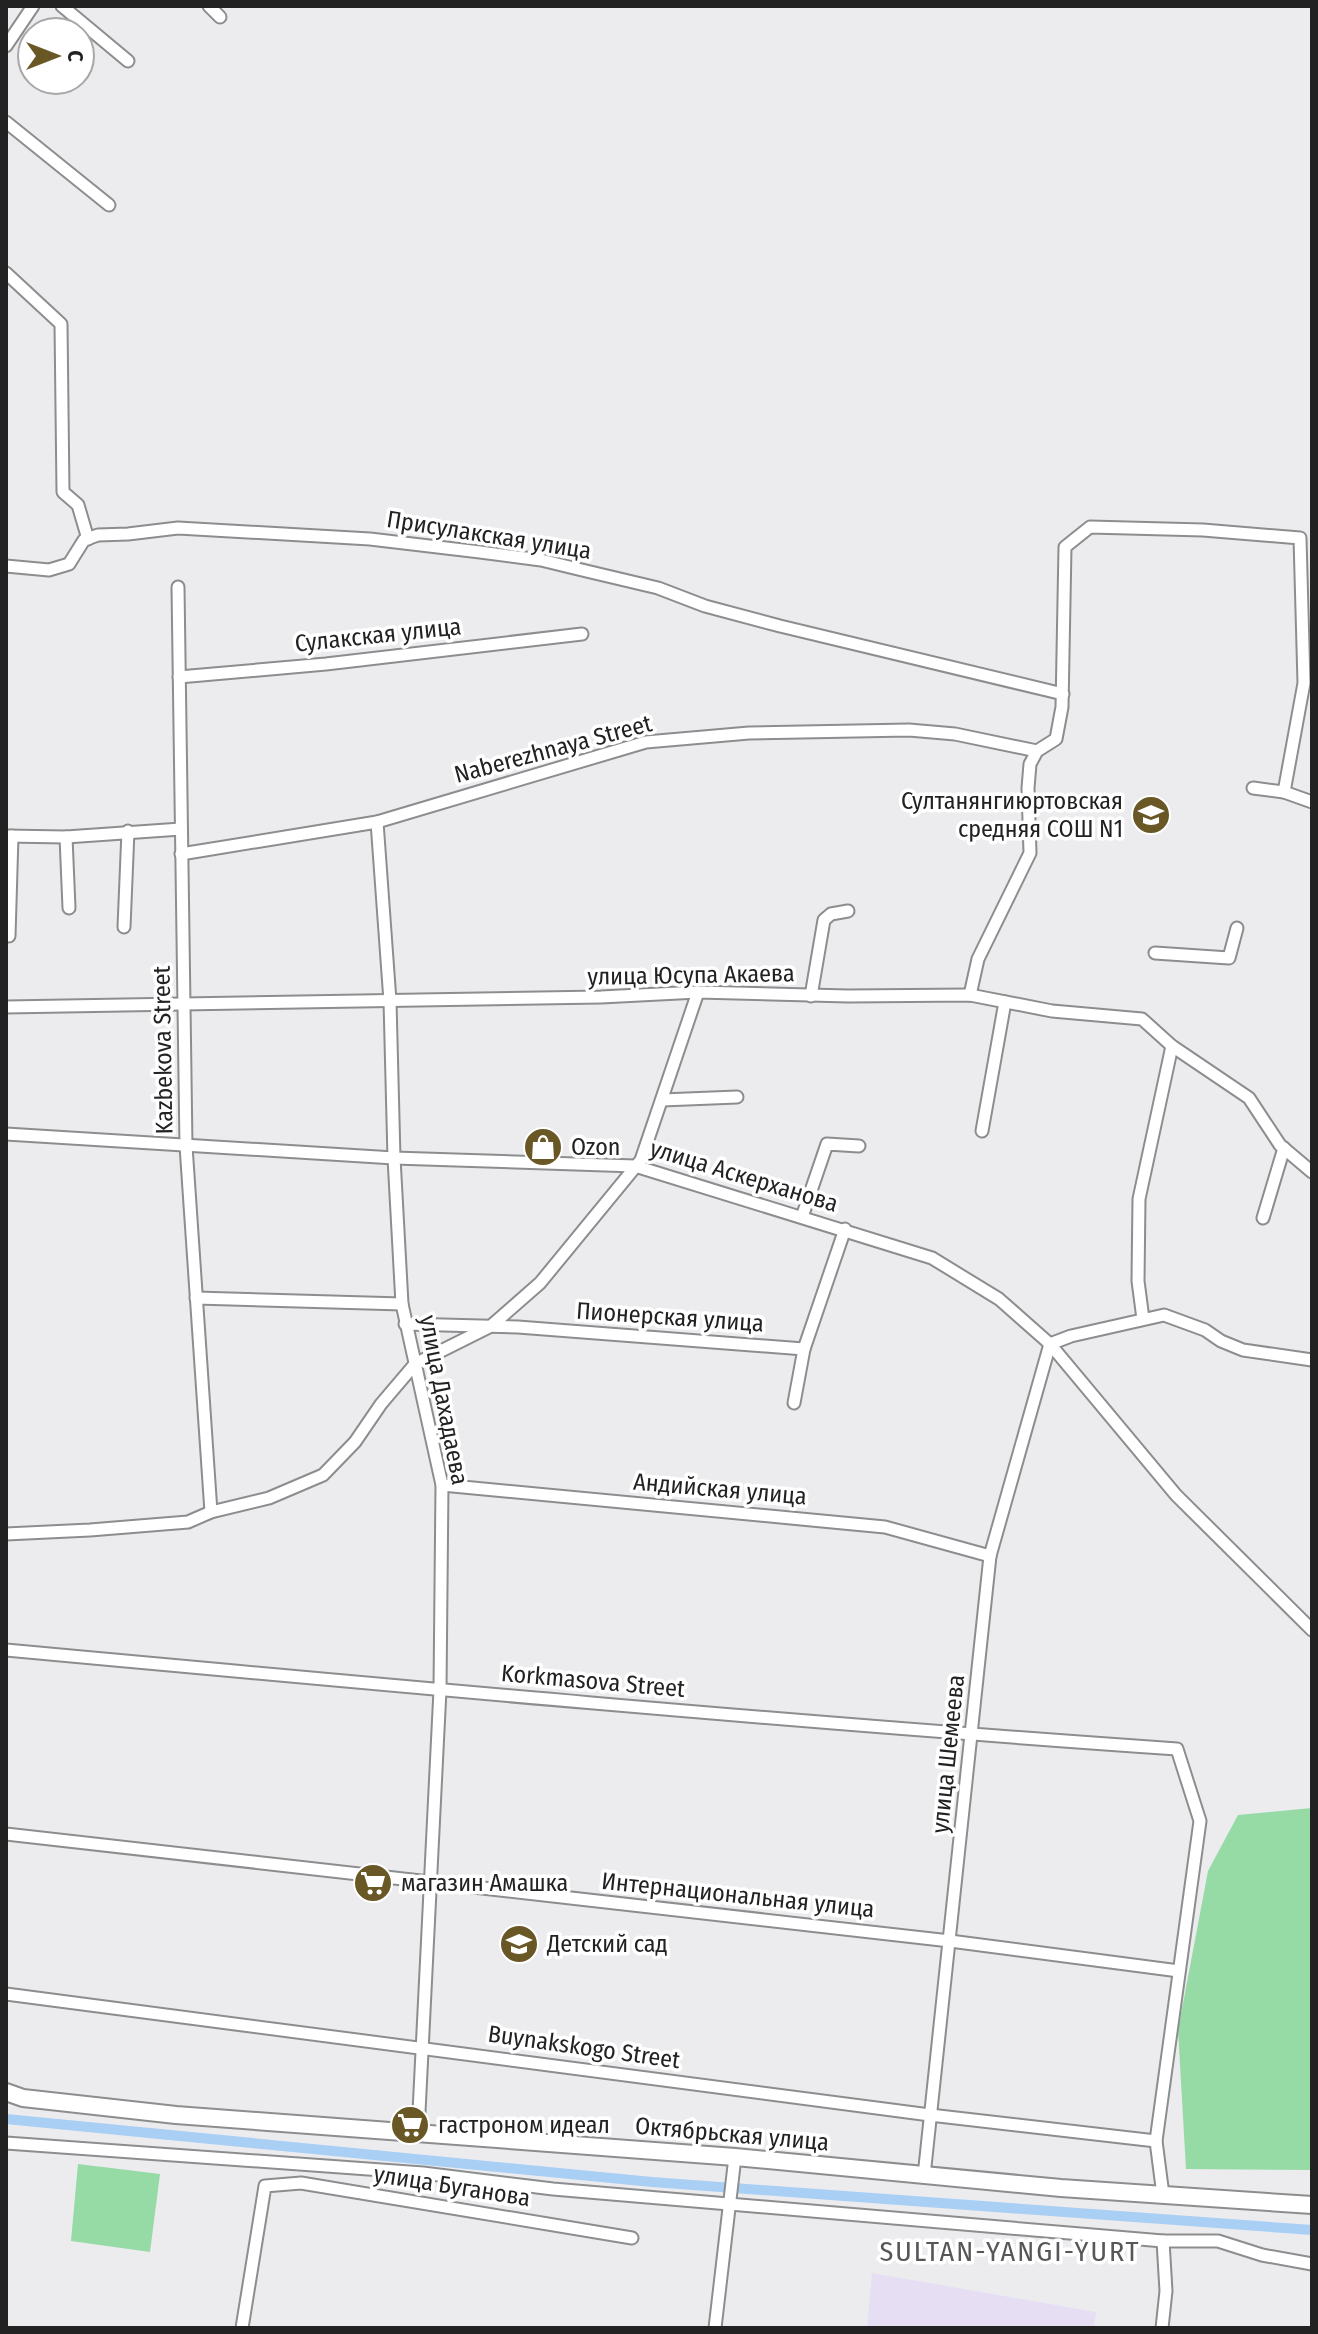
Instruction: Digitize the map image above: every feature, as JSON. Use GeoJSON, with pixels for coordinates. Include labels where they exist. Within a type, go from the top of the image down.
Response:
{"type":"FeatureCollection","features":[{"type":"Feature","properties":{"kind":"street"},"geometry":{"type":"LineString","coordinates":[[6,46],[33,6]]}},
{"type":"Feature","properties":{"kind":"street"},"geometry":{"type":"LineString","coordinates":[[62,6],[128,61]]}},
{"type":"Feature","properties":{"kind":"street"},"geometry":{"type":"LineString","coordinates":[[209,6],[220,17]]}},
{"type":"Feature","properties":{"kind":"street"},"geometry":{"type":"LineString","coordinates":[[6,122],[109,205]]}},
{"type":"Feature","properties":{"kind":"street"},"geometry":{"type":"LineString","coordinates":[[6,273],[61,324],[63,492],[78,505],[88,539],[84,540],[69,564],[49,570],[6,566]]}},
{"type":"Feature","properties":{"kind":"street"},"geometry":{"type":"LineString","coordinates":[[970,995],[978,959],[1030,853],[1030,764],[1037,751],[1056,739],[1063,694],[1065,547],[1090,527],[1203,530],[1300,538],[1304,683],[1284,792]]}},
{"type":"Feature","properties":{"kind":"street","name":"Присулакская улица"},"geometry":{"type":"LineString","coordinates":[[88,539],[98,535],[178,528],[261,531],[370,539],[541,560],[658,588],[705,606],[780,626],[1063,694]]}},
{"type":"Feature","properties":{"kind":"street","name":"Kazbekova Street"},"geometry":{"type":"LineString","coordinates":[[178,587],[186,1146],[211,1512]]}},
{"type":"Feature","properties":{"kind":"street","name":"Сулакская улица"},"geometry":{"type":"LineString","coordinates":[[179,677],[326,664],[582,634]]}},
{"type":"Feature","properties":{"kind":"street","name":"Naberezhnaya Street"},"geometry":{"type":"LineString","coordinates":[[181,854],[377,822],[646,742],[749,733],[909,730],[955,734],[1037,751]]}},
{"type":"Feature","properties":{"kind":"street"},"geometry":{"type":"LineString","coordinates":[[1253,788],[1284,792],[1312,802]]}},
{"type":"Feature","properties":{"kind":"street","name":"улица Дахадаева"},"geometry":{"type":"LineString","coordinates":[[377,822],[390,1001],[402,1304],[442,1485],[440,1690],[418,2132]]}},
{"type":"Feature","properties":{"kind":"street"},"geometry":{"type":"LineString","coordinates":[[6,936],[9,936],[9,836],[66,837],[181,829]]}},
{"type":"Feature","properties":{"kind":"street"},"geometry":{"type":"LineString","coordinates":[[124,927],[128,831]]}},
{"type":"Feature","properties":{"kind":"street"},"geometry":{"type":"LineString","coordinates":[[66,837],[69,908]]}},
{"type":"Feature","properties":{"kind":"street"},"geometry":{"type":"LineString","coordinates":[[811,996],[824,920],[831,914],[848,911]]}},
{"type":"Feature","properties":{"kind":"street"},"geometry":{"type":"LineString","coordinates":[[1155,953],[1229,958],[1237,928]]}},
{"type":"Feature","properties":{"kind":"street"},"geometry":{"type":"LineString","coordinates":[[6,1534],[188,1522],[211,1512],[269,1498],[323,1475],[355,1442],[381,1404],[415,1364],[491,1326],[540,1283],[641,1160],[698,992]]}},
{"type":"Feature","properties":{"kind":"street","name":"улица Юсупа Акаева"},"geometry":{"type":"LineString","coordinates":[[6,1007],[601,997],[698,992],[811,996],[970,995],[1052,1011],[1142,1019],[1172,1046],[1249,1098],[1284,1148],[1312,1172]]}},
{"type":"Feature","properties":{"kind":"street"},"geometry":{"type":"LineString","coordinates":[[982,1131],[1005,1002]]}},
{"type":"Feature","properties":{"kind":"street"},"geometry":{"type":"LineString","coordinates":[[1143,1319],[1138,1281],[1139,1199],[1172,1046]]}},
{"type":"Feature","properties":{"kind":"street"},"geometry":{"type":"LineString","coordinates":[[662,1100],[737,1097]]}},
{"type":"Feature","properties":{"kind":"street","name":"улица Аскерханова"},"geometry":{"type":"LineString","coordinates":[[6,1134],[394,1158],[635,1166],[932,1258],[999,1299],[1050,1344],[1176,1495],[1312,1630]]}},
{"type":"Feature","properties":{"kind":"street"},"geometry":{"type":"LineString","coordinates":[[802,1217],[827,1144],[859,1146]]}},
{"type":"Feature","properties":{"kind":"street"},"geometry":{"type":"LineString","coordinates":[[1263,1218],[1284,1148]]}},
{"type":"Feature","properties":{"kind":"street"},"geometry":{"type":"LineString","coordinates":[[794,1403],[804,1349],[845,1229]]}},
{"type":"Feature","properties":{"kind":"street"},"geometry":{"type":"LineString","coordinates":[[196,1298],[402,1304]]}},
{"type":"Feature","properties":{"kind":"street"},"geometry":{"type":"LineString","coordinates":[[1050,1344],[1071,1336],[1164,1315],[1205,1330],[1243,1350],[1312,1360]]}},
{"type":"Feature","properties":{"kind":"street","name":"Пионерская улица"},"geometry":{"type":"LineString","coordinates":[[405,1324],[491,1326],[804,1349]]}},
{"type":"Feature","properties":{"kind":"street","name":"улица Шемеева"},"geometry":{"type":"LineString","coordinates":[[924,2176],[990,1556],[1050,1344]]}},
{"type":"Feature","properties":{"kind":"street","name":"Андийская улица"},"geometry":{"type":"LineString","coordinates":[[442,1485],[885,1527],[990,1556]]}},
{"type":"Feature","properties":{"kind":"street","name":"Korkmasova Street"},"geometry":{"type":"LineString","coordinates":[[6,1650],[440,1690],[1177,1749],[1200,1821],[1179,1971]]}},
{"type":"Feature","properties":{"kind":"street","name":"Интернациональная улица"},"geometry":{"type":"LineString","coordinates":[[6,1834],[950,1941],[1179,1971]]}},
{"type":"Feature","properties":{"kind":"street"},"geometry":{"type":"LineString","coordinates":[[1163,2195],[1156,2141],[1179,1971]]}},
{"type":"Feature","properties":{"kind":"street","name":"Buynakskogo Street"},"geometry":{"type":"LineString","coordinates":[[6,1994],[930,2115],[1156,2141]]}},
{"type":"Feature","properties":{"kind":"street","name":"Октябрьская улица"},"geometry":{"type":"LineString","coordinates":[[6,2092],[23,2098],[176,2115],[1312,2205]]}},
{"type":"Feature","properties":{"kind":"street"},"geometry":{"type":"LineString","coordinates":[[6,2143],[407,2172],[553,2189],[1163,2241],[1218,2241],[1262,2255],[1312,2264]]}},
{"type":"Feature","properties":{"kind":"street"},"geometry":{"type":"LineString","coordinates":[[715,2328],[735,2157]]}},
{"type":"Feature","properties":{"kind":"street","name":"улица Буганова"},"geometry":{"type":"LineString","coordinates":[[242,2328],[265,2186],[301,2183],[632,2238]]}},
{"type":"Feature","properties":{"kind":"street"},"geometry":{"type":"LineString","coordinates":[[1162,2328],[1166,2291],[1163,2241]]}},
{"type":"Feature","properties":{"kind":"shaded area"},"geometry":{"type":"Polygon","coordinates":[[[872,2273],[1096,2312],[1094,2328],[867,2328],[872,2273]]]}},
{"type":"Feature","properties":{"kind":"green space"},"geometry":{"type":"Polygon","coordinates":[[[1312,1808],[1312,2170],[1186,2169],[1178,2030],[1208,1871],[1238,1815],[1312,1808]]]}},
{"type":"Feature","properties":{"kind":"green space"},"geometry":{"type":"Polygon","coordinates":[[[78,2164],[160,2174],[150,2252],[71,2241],[78,2164]]]}},
{"type":"Feature","properties":{"kind":"waterway"},"geometry":{"type":"LineString","coordinates":[[6,2119],[652,2182],[1312,2230]]}},
{"type":"Feature","properties":{"kind":"place","name":"Султанянгиюртовская средняя СОШ N1"},"geometry":{"type":"Point","coordinates":[1151,815]}},
{"type":"Feature","properties":{"kind":"place","name":"Ozon"},"geometry":{"type":"Point","coordinates":[543,1147]}},
{"type":"Feature","properties":{"kind":"place","name":"магазин Амашка"},"geometry":{"type":"Point","coordinates":[373,1883]}},
{"type":"Feature","properties":{"kind":"place","name":"Детский сад"},"geometry":{"type":"Point","coordinates":[519,1944]}},
{"type":"Feature","properties":{"kind":"place","name":"гастроном идеал"},"geometry":{"type":"Point","coordinates":[410,2125]}},
{"type":"Feature","properties":{"kind":"district","name":"SULTAN-YANGI-YURT"},"geometry":{"type":"Point","coordinates":[1010,2251]}}]}
